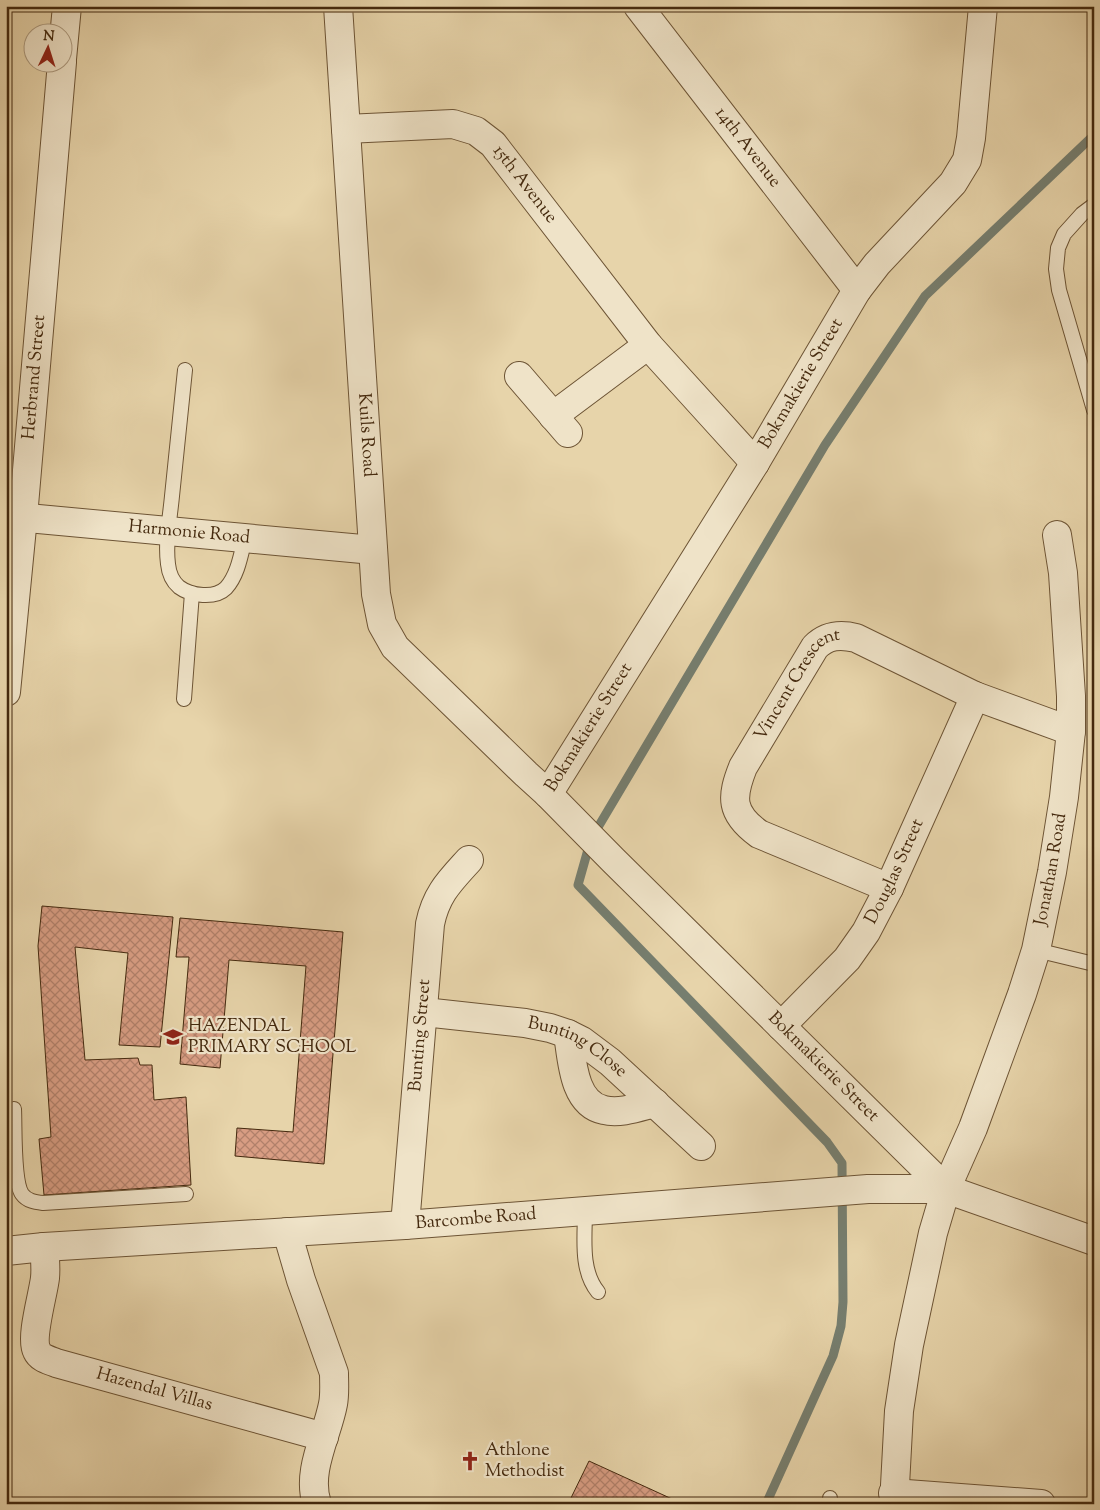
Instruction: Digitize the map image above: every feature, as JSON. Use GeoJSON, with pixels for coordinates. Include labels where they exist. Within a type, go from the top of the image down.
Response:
{"type":"FeatureCollection","features":[{"type":"Feature","properties":{"kind":"street"},"geometry":{"type":"LineString","coordinates":[[65,22],[67,6]]}},
{"type":"Feature","properties":{"kind":"street","name":"Kuils Road"},"geometry":{"type":"LineString","coordinates":[[338,6],[373,550],[379,612],[382,624],[392,642],[444,695],[548,794]]}},
{"type":"Feature","properties":{"kind":"street","name":"14th Avenue"},"geometry":{"type":"LineString","coordinates":[[638,6],[857,290]]}},
{"type":"Feature","properties":{"kind":"street","name":"Bokmakierie Street"},"geometry":{"type":"LineString","coordinates":[[946,1189],[578,826],[548,794],[755,463],[857,290],[877,264],[953,183],[967,160],[971,138],[983,6]]}},
{"type":"Feature","properties":{"kind":"street","name":"Herbrand Street"},"geometry":{"type":"LineString","coordinates":[[6,692],[15,517],[61,72]]}},
{"type":"Feature","properties":{"kind":"street","name":"15th Avenue"},"geometry":{"type":"LineString","coordinates":[[346,129],[453,124],[476,131],[493,144],[648,345],[755,463]]}},
{"type":"Feature","properties":{"kind":"street"},"geometry":{"type":"LineString","coordinates":[[519,376],[561,424],[648,345]]}},
{"type":"Feature","properties":{"kind":"street","name":"Harmonie Road"},"geometry":{"type":"LineString","coordinates":[[15,517],[373,550]]}},
{"type":"Feature","properties":{"kind":"street","name":"Jonathan Road"},"geometry":{"type":"LineString","coordinates":[[946,1189],[974,1128],[1022,994],[1036,950],[1052,872],[1064,797],[1071,696],[1063,573],[1057,535]]}},
{"type":"Feature","properties":{"kind":"street","name":"Vincent Crescent"},"geometry":{"type":"LineString","coordinates":[[889,888],[758,834],[746,824],[737,808],[734,796],[743,767],[815,647],[821,641],[838,635],[856,638],[975,696],[1070,732]]}},
{"type":"Feature","properties":{"kind":"street","name":"Douglas Street"},"geometry":{"type":"LineString","coordinates":[[781,1026],[846,959],[866,932],[889,888],[975,696]]}},
{"type":"Feature","properties":{"kind":"street","name":"Bunting Street"},"geometry":{"type":"LineString","coordinates":[[405,1225],[430,924],[434,908],[444,888],[469,860]]}},
{"type":"Feature","properties":{"kind":"street","name":"Bunting Close"},"geometry":{"type":"LineString","coordinates":[[424,1012],[525,1023],[568,1034],[582,1041],[610,1062],[701,1146]]}},
{"type":"Feature","properties":{"kind":"street"},"geometry":{"type":"LineString","coordinates":[[568,1034],[581,1094],[590,1104],[605,1110],[627,1110],[655,1104]]}},
{"type":"Feature","properties":{"kind":"street"},"geometry":{"type":"LineString","coordinates":[[1041,1504],[894,1498],[899,1411],[909,1345],[933,1233],[946,1189],[1094,1241]]}},
{"type":"Feature","properties":{"kind":"street","name":"Barcombe Road"},"geometry":{"type":"LineString","coordinates":[[6,1251],[44,1247],[405,1225],[827,1191],[946,1189]]}},
{"type":"Feature","properties":{"kind":"street"},"geometry":{"type":"LineString","coordinates":[[288,1232],[301,1280],[334,1373],[335,1389],[333,1404],[313,1484],[317,1504]]}},
{"type":"Feature","properties":{"kind":"street","name":"Hazendal Villas"},"geometry":{"type":"LineString","coordinates":[[44,1247],[45,1278],[34,1342],[43,1358],[324,1437]]}},
{"type":"Feature","properties":{"kind":"lane"},"geometry":{"type":"LineString","coordinates":[[1094,205],[1082,214],[1064,234],[1058,248],[1056,269],[1059,290],[1094,410]]}},
{"type":"Feature","properties":{"kind":"lane"},"geometry":{"type":"LineString","coordinates":[[185,370],[168,531],[167,562],[170,577],[180,588],[192,593],[203,595],[216,594],[225,589],[238,566],[245,538]]}},
{"type":"Feature","properties":{"kind":"lane"},"geometry":{"type":"LineString","coordinates":[[184,699],[192,593]]}},
{"type":"Feature","properties":{"kind":"lane"},"geometry":{"type":"LineString","coordinates":[[1036,950],[1094,964]]}},
{"type":"Feature","properties":{"kind":"lane"},"geometry":{"type":"LineString","coordinates":[[14,1109],[11,1125],[17,1182],[22,1194],[30,1201],[42,1203],[186,1194]]}},
{"type":"Feature","properties":{"kind":"lane"},"geometry":{"type":"LineString","coordinates":[[585,1210],[585,1245],[588,1276],[598,1292]]}},
{"type":"Feature","properties":{"kind":"building"},"geometry":{"type":"Polygon","coordinates":[[[42,906],[173,917],[160,1047],[119,1045],[128,953],[75,947],[85,1060],[138,1058],[140,1065],[152,1065],[154,1100],[186,1097],[191,1185],[44,1195],[39,1139],[51,1137],[38,946],[42,906]]]}},
{"type":"Feature","properties":{"kind":"building"},"geometry":{"type":"Polygon","coordinates":[[[180,918],[343,932],[324,1164],[235,1156],[237,1128],[293,1132],[306,966],[229,960],[220,1068],[180,1064],[189,957],[176,957],[180,918]]]}},
{"type":"Feature","properties":{"kind":"building"},"geometry":{"type":"Polygon","coordinates":[[[589,1461],[683,1504],[573,1504],[569,1502],[589,1461]]]}},
{"type":"Feature","properties":{"kind":"waterway"},"geometry":{"type":"LineString","coordinates":[[766,1504],[833,1356],[841,1326],[843,1302],[842,1163],[827,1142],[578,885],[591,839],[825,445],[925,296],[1094,135]]}},
{"type":"Feature","properties":{"kind":"place","name":"HAZENDAL PRIMARY SCHOOL"},"geometry":{"type":"Point","coordinates":[173,1037]}},
{"type":"Feature","properties":{"kind":"place","name":"Athlone Methodist"},"geometry":{"type":"Point","coordinates":[470,1461]}}]}
